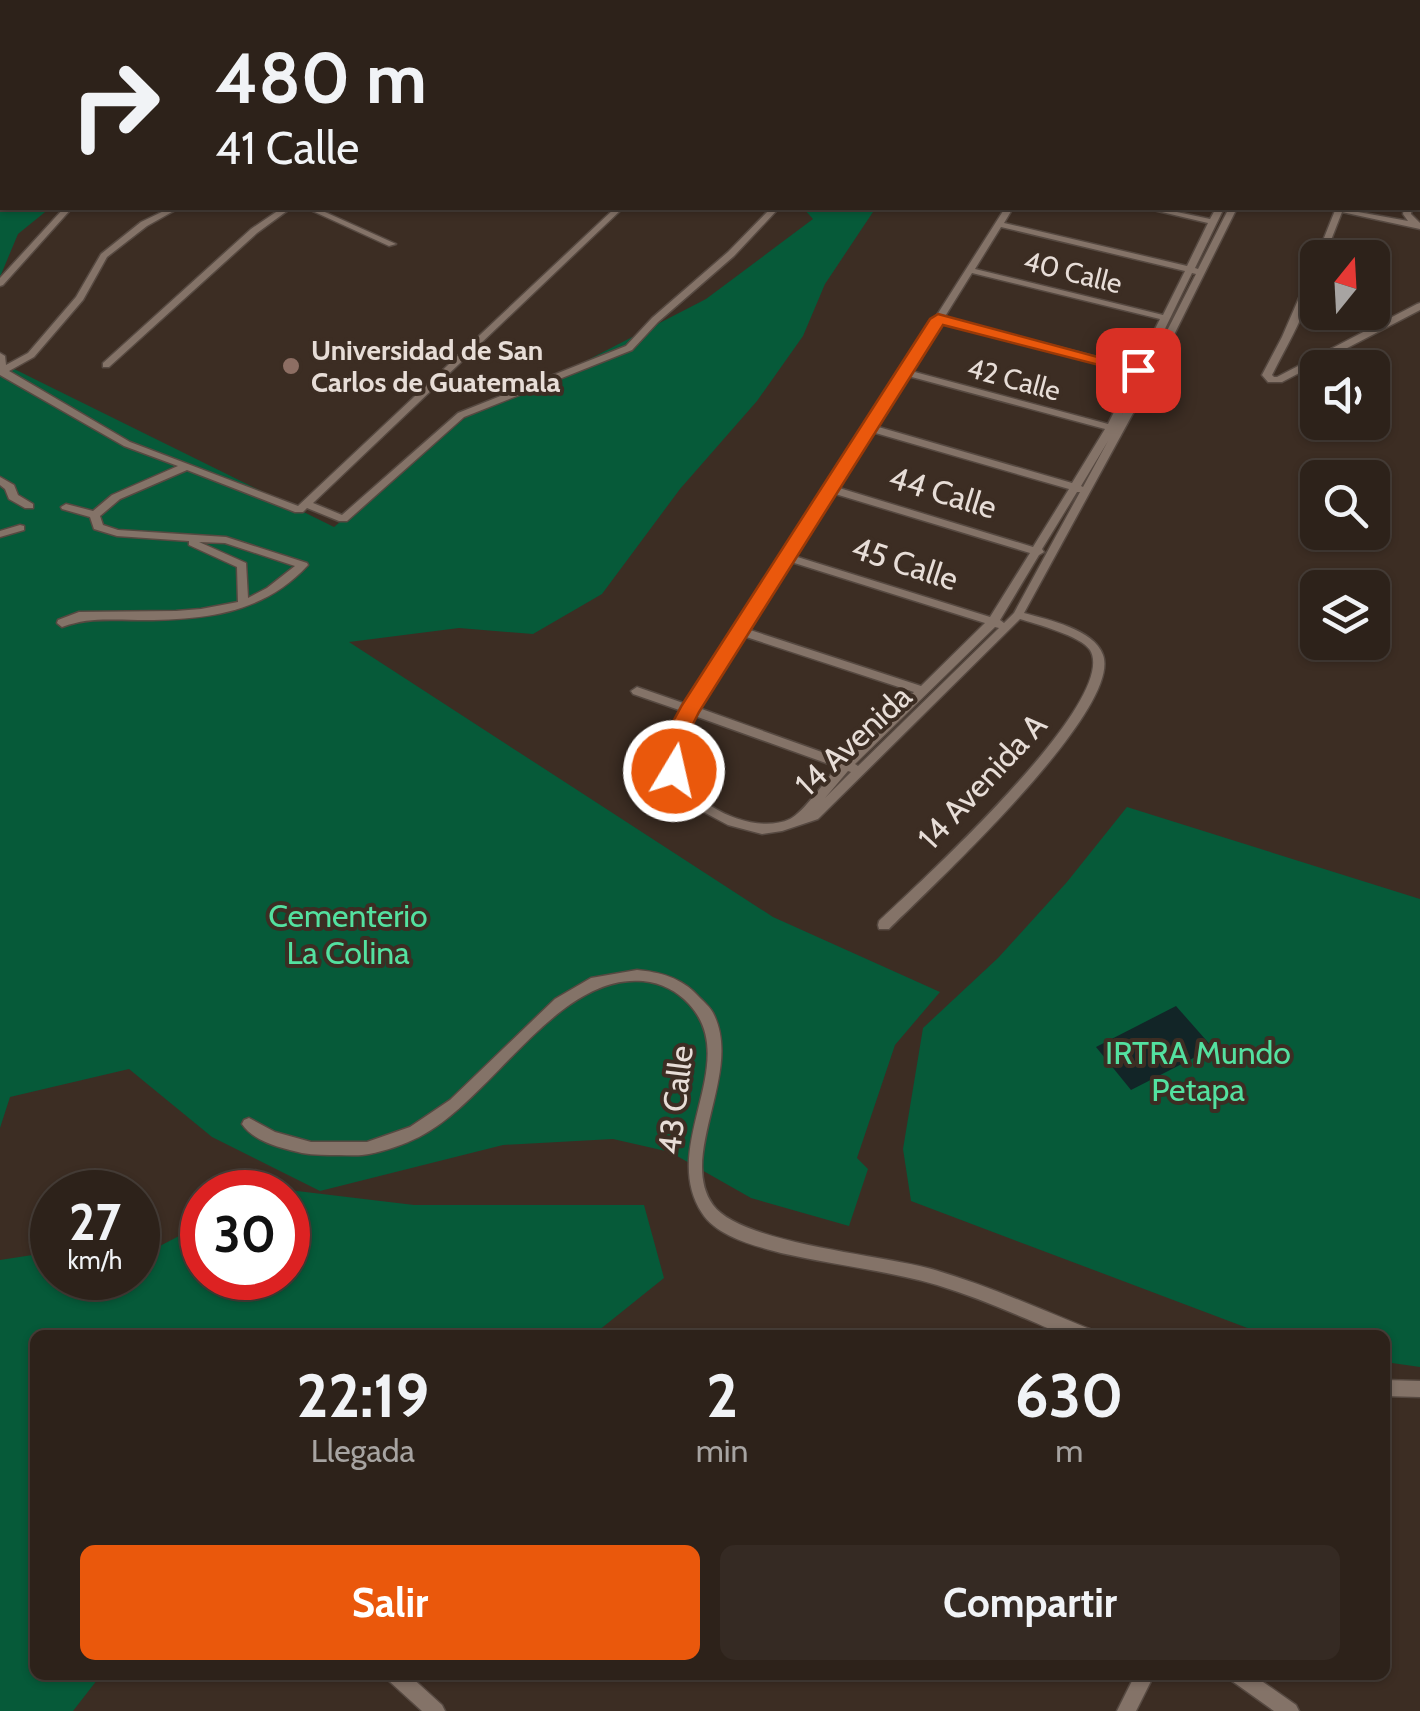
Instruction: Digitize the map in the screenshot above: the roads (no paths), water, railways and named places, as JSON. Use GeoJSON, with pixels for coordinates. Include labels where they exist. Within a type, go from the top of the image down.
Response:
{"type":"FeatureCollection","features":[{"type":"Feature","properties":{"kind":"street"},"geometry":{"type":"LineString","coordinates":[[0,283],[66,210]]}},
{"type":"Feature","properties":{"kind":"street"},"geometry":{"type":"LineString","coordinates":[[1,372],[31,354],[44,340],[80,298],[104,256],[144,224],[170,210]]}},
{"type":"Feature","properties":{"kind":"street"},"geometry":{"type":"LineString","coordinates":[[106,364],[254,231],[284,210]]}},
{"type":"Feature","properties":{"kind":"street"},"geometry":{"type":"LineString","coordinates":[[315,210],[392,244]]}},
{"type":"Feature","properties":{"kind":"street"},"geometry":{"type":"LineString","coordinates":[[1,372],[127,444],[299,510],[617,210]]}},
{"type":"Feature","properties":{"kind":"street"},"geometry":{"type":"LineString","coordinates":[[306,504],[344,519],[461,415],[629,348],[773,210]]}},
{"type":"Feature","properties":{"kind":"street"},"geometry":{"type":"LineString","coordinates":[[799,820],[772,829],[742,825],[702,804],[681,786],[674,771],[673,742],[737,630],[1008,210]]}},
{"type":"Feature","properties":{"kind":"street"},"geometry":{"type":"LineString","coordinates":[[1158,210],[1212,222]]}},
{"type":"Feature","properties":{"kind":"street","name":"14 Avenida"},"geometry":{"type":"LineString","coordinates":[[799,820],[921,690],[1000,624],[1018,615],[1088,491],[1195,270],[1219,210]]}},
{"type":"Feature","properties":{"kind":"street","name":"14 Avenida"},"geometry":{"type":"LineString","coordinates":[[799,820],[814,816],[1000,624],[1144,372],[1166,318],[1232,210]]}},
{"type":"Feature","properties":{"kind":"street"},"geometry":{"type":"LineString","coordinates":[[1327,240],[1340,210]]}},
{"type":"Feature","properties":{"kind":"street"},"geometry":{"type":"LineString","coordinates":[[1344,210],[1419,227]]}},
{"type":"Feature","properties":{"kind":"street"},"geometry":{"type":"LineString","coordinates":[[999,224],[1195,270]]}},
{"type":"Feature","properties":{"kind":"street","name":"40 Calle"},"geometry":{"type":"LineString","coordinates":[[970,270],[1166,318]]}},
{"type":"Feature","properties":{"kind":"street"},"geometry":{"type":"LineString","coordinates":[[1390,322],[1420,306]]}},
{"type":"Feature","properties":{"kind":"street"},"geometry":{"type":"LineString","coordinates":[[1300,307],[1267,375],[1279,380],[1374,330]]}},
{"type":"Feature","properties":{"kind":"street"},"geometry":{"type":"LineString","coordinates":[[938,319],[1144,372]]}},
{"type":"Feature","properties":{"kind":"street"},"geometry":{"type":"LineString","coordinates":[[0,356],[1,372]]}},
{"type":"Feature","properties":{"kind":"street","name":"42 Calle"},"geometry":{"type":"LineString","coordinates":[[905,372],[1110,428]]}},
{"type":"Feature","properties":{"kind":"street"},"geometry":{"type":"LineString","coordinates":[[870,428],[1088,491]]}},
{"type":"Feature","properties":{"kind":"street"},"geometry":{"type":"LineString","coordinates":[[95,515],[116,497],[187,466]]}},
{"type":"Feature","properties":{"kind":"street"},"geometry":{"type":"LineString","coordinates":[[0,480],[10,487],[13,498],[29,506]]}},
{"type":"Feature","properties":{"kind":"street","name":"44 Calle"},"geometry":{"type":"LineString","coordinates":[[830,489],[1039,552]]}},
{"type":"Feature","properties":{"kind":"street"},"geometry":{"type":"LineString","coordinates":[[66,507],[95,515]]}},
{"type":"Feature","properties":{"kind":"street"},"geometry":{"type":"LineString","coordinates":[[62,624],[79,616],[204,614],[265,594],[303,565],[234,542],[118,533],[98,527],[95,515]]}},
{"type":"Feature","properties":{"kind":"street"},"geometry":{"type":"LineString","coordinates":[[0,534],[20,528]]}},
{"type":"Feature","properties":{"kind":"street"},"geometry":{"type":"LineString","coordinates":[[188,538],[242,565],[243,603]]}},
{"type":"Feature","properties":{"kind":"street","name":"45 Calle"},"geometry":{"type":"LineString","coordinates":[[785,557],[1000,624]]}},
{"type":"Feature","properties":{"kind":"street","name":"14 Avenida A"},"geometry":{"type":"LineString","coordinates":[[884,925],[1050,755],[1097,680],[1100,662],[1095,648],[1083,637],[1018,615]]}},
{"type":"Feature","properties":{"kind":"street"},"geometry":{"type":"LineString","coordinates":[[737,630],[921,690]]}},
{"type":"Feature","properties":{"kind":"street"},"geometry":{"type":"LineString","coordinates":[[636,691],[860,771]]}},
{"type":"Feature","properties":{"kind":"street","name":"43 Calle"},"geometry":{"type":"LineString","coordinates":[[249,1124],[259,1132],[322,1150],[349,1151],[400,1139],[435,1122],[582,988],[617,976],[660,978],[706,1007],[714,1024],[714,1062],[697,1152],[696,1177],[706,1209],[719,1220],[760,1240],[918,1272],[1073,1330]]}},
{"type":"Feature","properties":{"kind":"street"},"geometry":{"type":"LineString","coordinates":[[1390,1388],[1420,1390]]}},
{"type":"Feature","properties":{"kind":"street"},"geometry":{"type":"LineString","coordinates":[[401,1680],[436,1711]]}},
{"type":"Feature","properties":{"kind":"street"},"geometry":{"type":"LineString","coordinates":[[1126,1711],[1142,1680]]}},
{"type":"Feature","properties":{"kind":"street"},"geometry":{"type":"LineString","coordinates":[[1245,1680],[1290,1711]]}},
{"type":"Feature","properties":{"kind":"water"},"geometry":{"type":"Polygon","coordinates":[[[1176,1006],[1213,1048],[1131,1090],[1096,1047],[1176,1006]]]}},
{"type":"Feature","properties":{"kind":"place","name":"Universidad de San Carlos de Guatemala"},"geometry":{"type":"Point","coordinates":[291,366]}},
{"type":"Feature","properties":{"kind":"park label","name":"Cementerio La Colina"},"geometry":{"type":"Point","coordinates":[348,934]}},
{"type":"Feature","properties":{"kind":"park label","name":"IRTRA Mundo Petapa"},"geometry":{"type":"Point","coordinates":[1198,1070]}}]}
